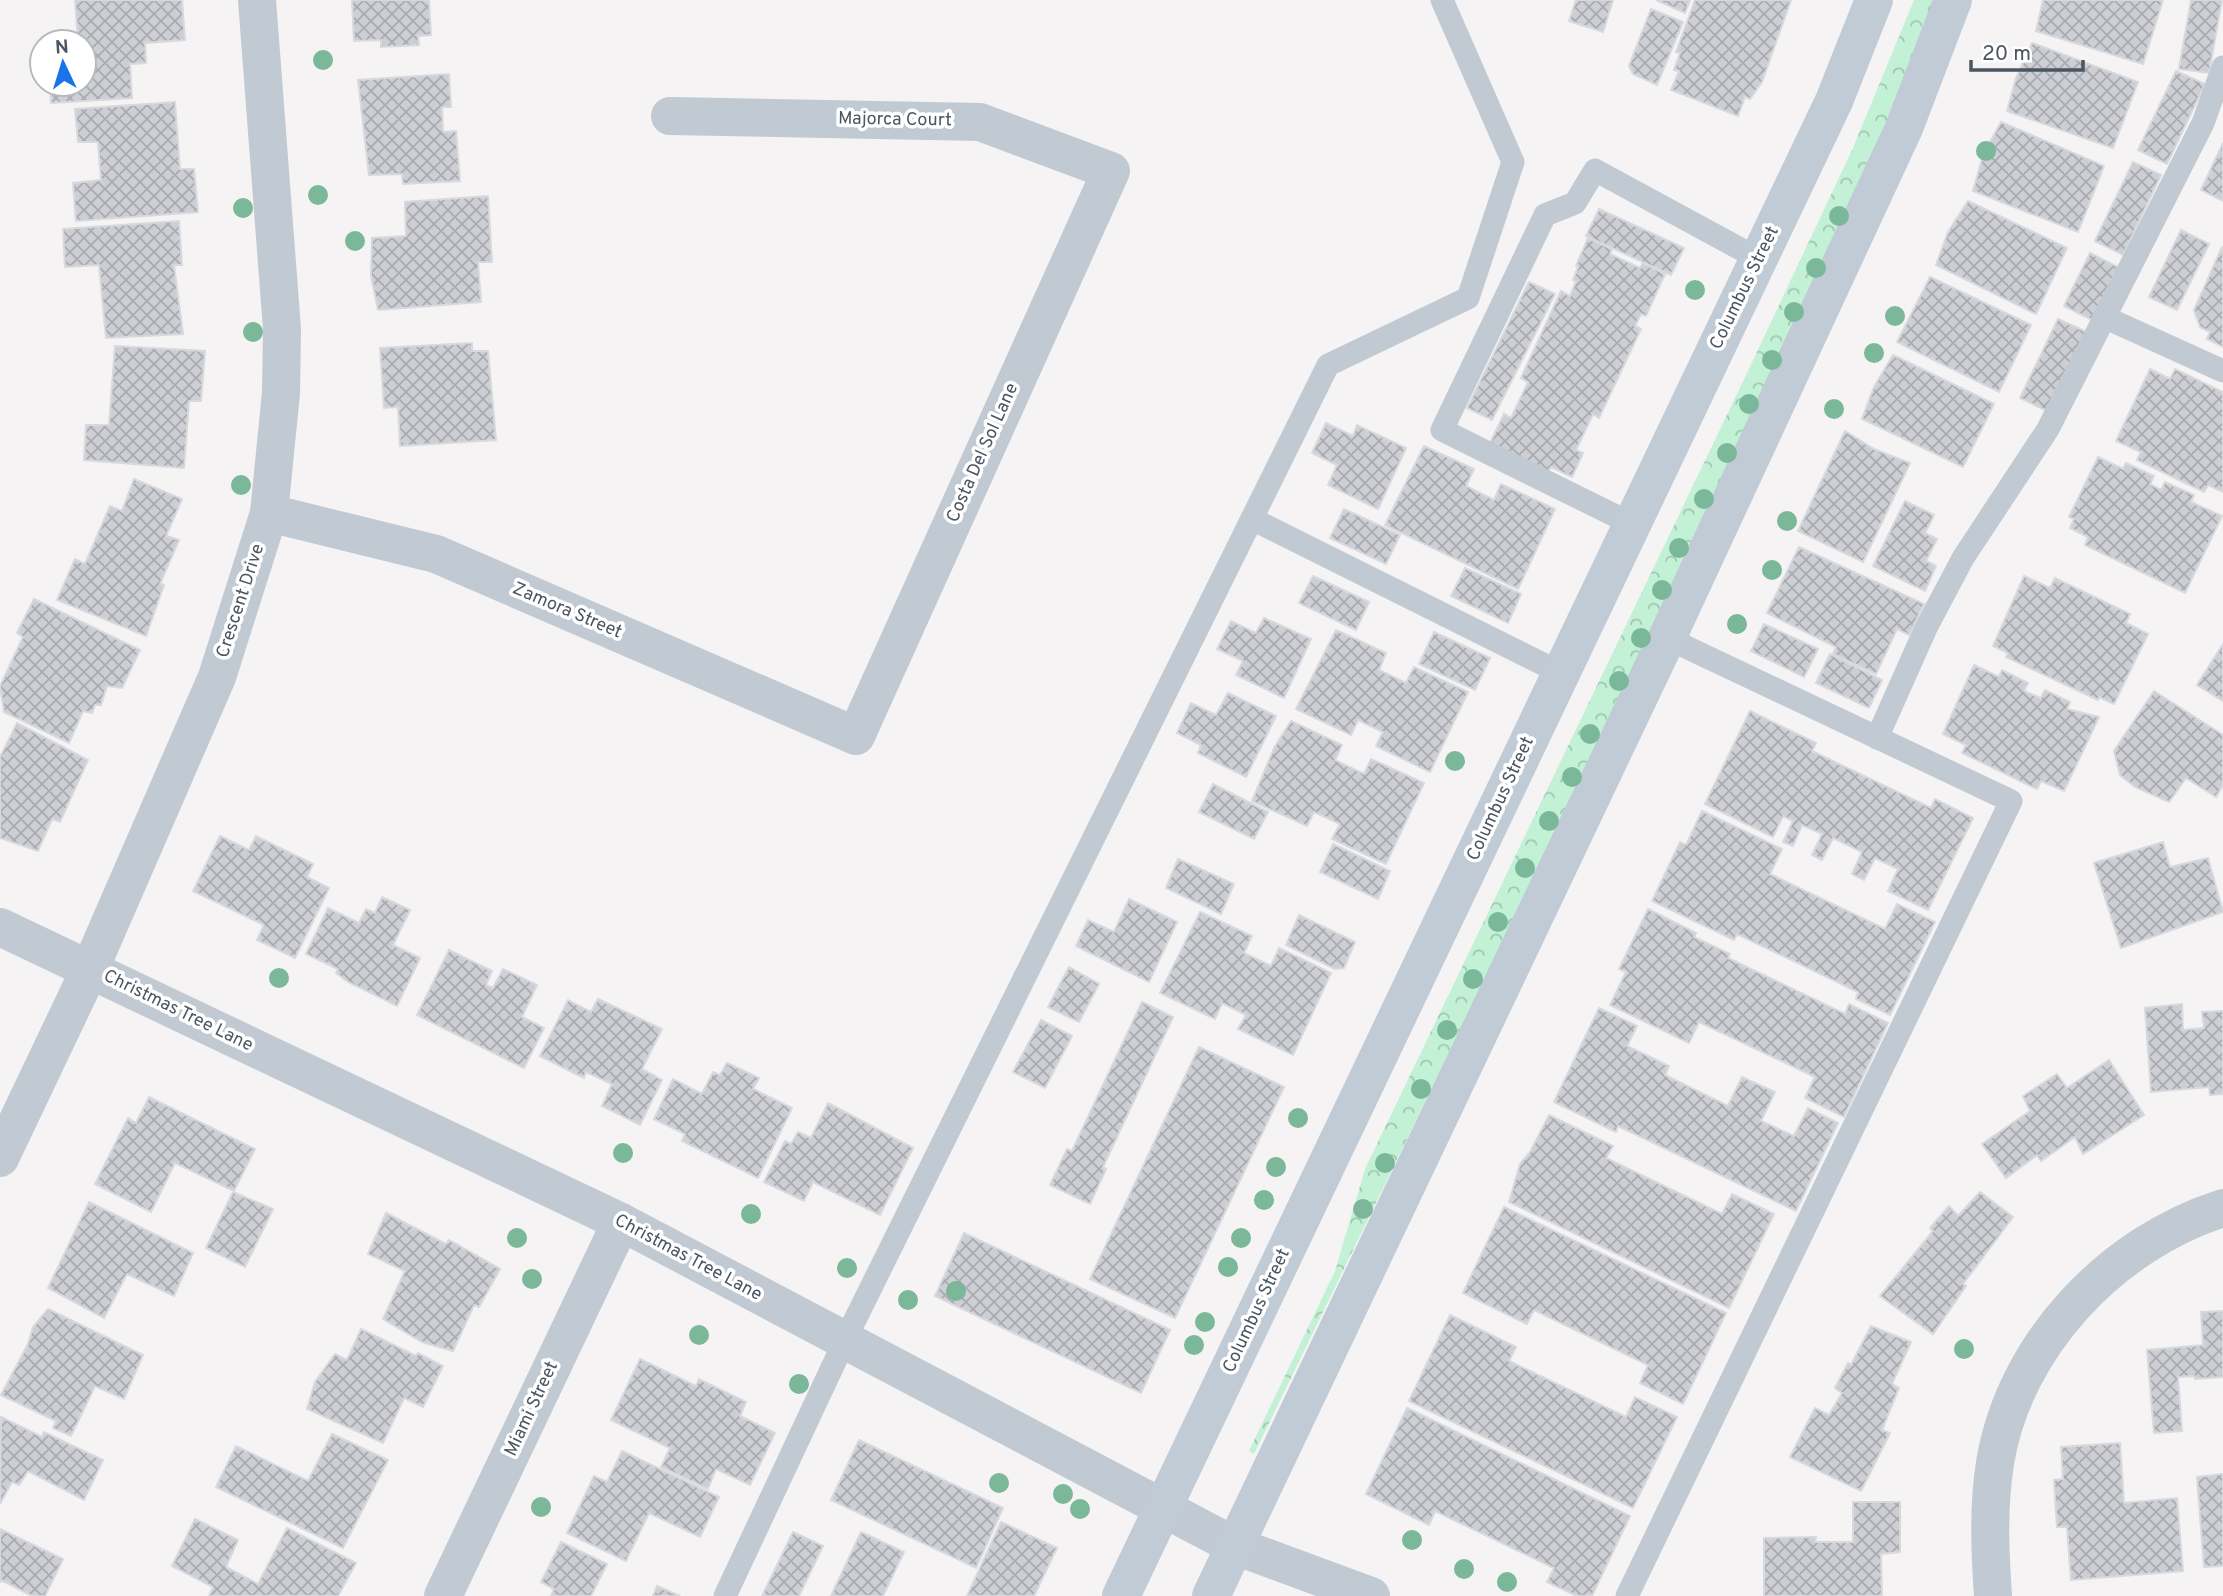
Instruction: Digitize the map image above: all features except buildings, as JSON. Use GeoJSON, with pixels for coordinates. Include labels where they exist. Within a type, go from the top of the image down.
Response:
{"type":"FeatureCollection","features":[{"type":"Feature","properties":{"kind":"main road","name":"Columbus Street"},"geometry":{"type":"LineString","coordinates":[[1121,1596],[1834,101],[1874,0]]}},
{"type":"Feature","properties":{"kind":"main road"},"geometry":{"type":"LineString","coordinates":[[1211,1596],[1667,638],[1904,128],[1953,0]]}},
{"type":"Feature","properties":{"kind":"street","name":"Crescent Drive"},"geometry":{"type":"LineString","coordinates":[[0,1158],[90,969],[217,677],[269,513],[281,393],[282,329],[257,0]]}},
{"type":"Feature","properties":{"kind":"street","name":"Majorca Court"},"geometry":{"type":"LineString","coordinates":[[670,116],[980,122],[1111,170]]}},
{"type":"Feature","properties":{"kind":"street","name":"Costa Del Sol Lane"},"geometry":{"type":"LineString","coordinates":[[856,736],[1111,170]]}},
{"type":"Feature","properties":{"kind":"street","name":"Zamora Street"},"geometry":{"type":"LineString","coordinates":[[269,513],[436,554],[856,736]]}},
{"type":"Feature","properties":{"kind":"street","name":"Christmas Tree Lane"},"geometry":{"type":"LineString","coordinates":[[0,927],[621,1222],[1235,1546],[1371,1596]]}},
{"type":"Feature","properties":{"kind":"street"},"geometry":{"type":"LineString","coordinates":[[1993,1596],[1988,1518],[1995,1460],[2013,1403],[2037,1355],[2064,1316],[2101,1277],[2148,1242],[2201,1215],[2223,1208]]}},
{"type":"Feature","properties":{"kind":"street","name":"Miami Street"},"geometry":{"type":"LineString","coordinates":[[443,1596],[621,1222]]}},
{"type":"Feature","properties":{"kind":"lane"},"geometry":{"type":"LineString","coordinates":[[725,1596],[845,1340],[1328,365],[1468,298],[1513,162],[1442,0]]}},
{"type":"Feature","properties":{"kind":"lane"},"geometry":{"type":"LineString","coordinates":[[1877,738],[1926,628],[1963,558],[2048,429],[2203,123],[2223,67]]}},
{"type":"Feature","properties":{"kind":"lane"},"geometry":{"type":"LineString","coordinates":[[1632,524],[1442,430],[1522,262],[1545,215],[1575,203],[1595,170],[1759,259]]}},
{"type":"Feature","properties":{"kind":"lane"},"geometry":{"type":"LineString","coordinates":[[2105,317],[2223,371]]}},
{"type":"Feature","properties":{"kind":"lane"},"geometry":{"type":"LineString","coordinates":[[1252,519],[1561,673]]}},
{"type":"Feature","properties":{"kind":"lane"},"geometry":{"type":"LineString","coordinates":[[1627,1596],[2011,802],[1667,638]]}},
{"type":"Feature","properties":{"kind":"green space"},"geometry":{"type":"Polygon","coordinates":[[[1914,0],[1943,0],[1888,140],[1760,412],[1254,1454],[1249,1451],[1335,1271],[1365,1169],[1853,148],[1914,0]]]}}]}
